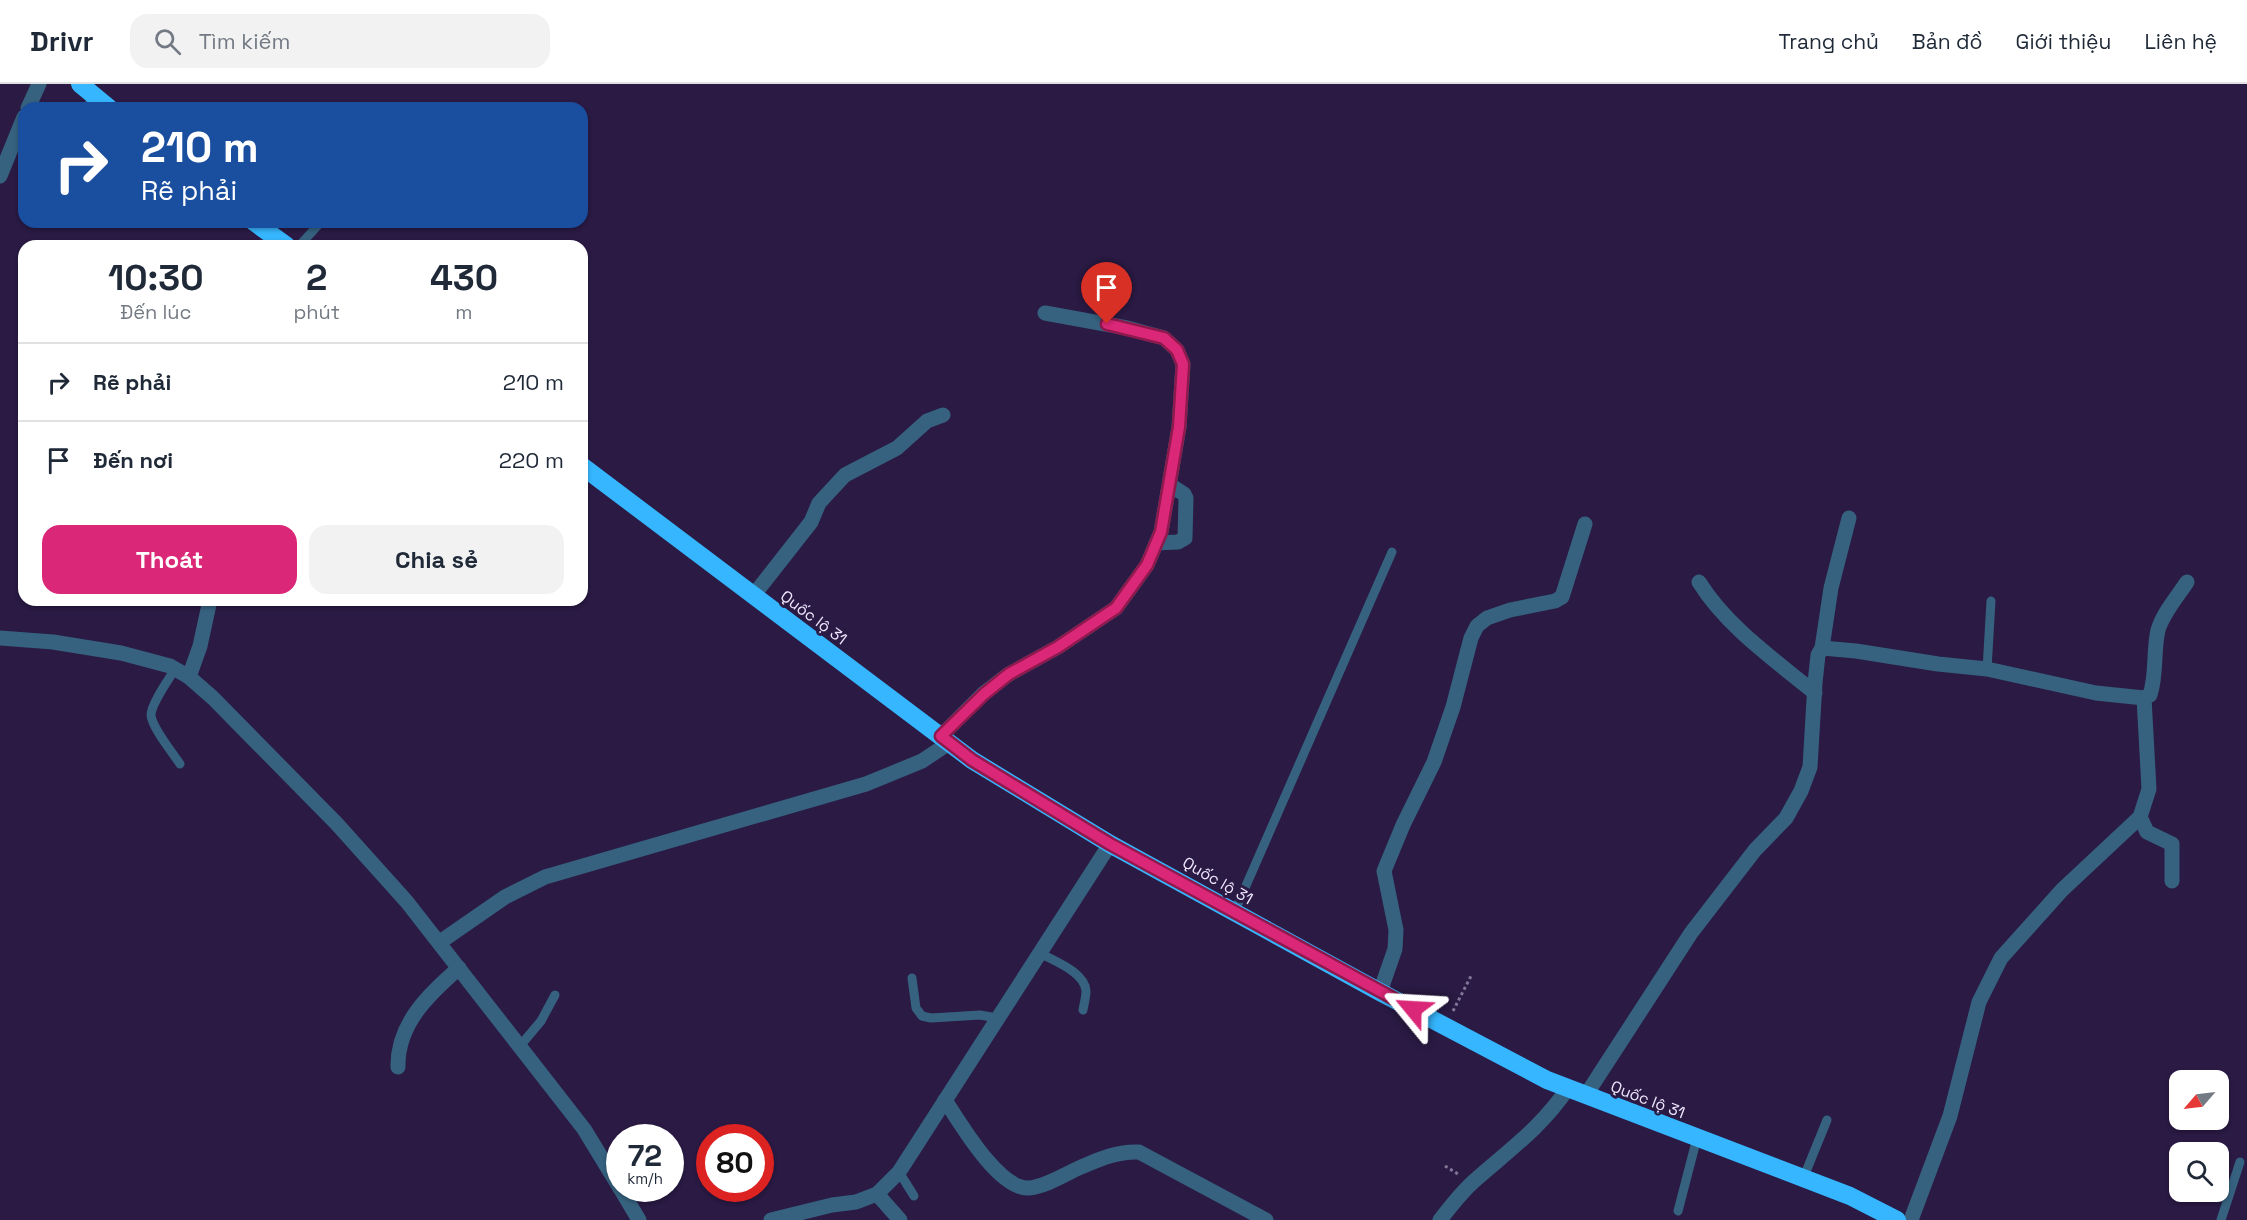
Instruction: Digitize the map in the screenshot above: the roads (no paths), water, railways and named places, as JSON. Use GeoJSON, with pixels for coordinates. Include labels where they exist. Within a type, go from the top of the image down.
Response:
{"type":"FeatureCollection","features":[{"type":"Feature","properties":{"kind":"highway"},"geometry":{"type":"LineString","coordinates":[[262,228],[279,240]]}},
{"type":"Feature","properties":{"kind":"highway","name":"Quốc lộ 31"},"geometry":{"type":"LineString","coordinates":[[588,471],[972,760],[1110,844],[1380,992],[1547,1080],[1850,1196],[1897,1220]]}},
{"type":"Feature","properties":{"kind":"street"},"geometry":{"type":"LineString","coordinates":[[31,102],[39,84]]}},
{"type":"Feature","properties":{"kind":"street"},"geometry":{"type":"LineString","coordinates":[[0,176],[18,132]]}},
{"type":"Feature","properties":{"kind":"street"},"geometry":{"type":"LineString","coordinates":[[440,942],[505,897],[545,877],[866,784],[922,761],[945,740],[984,694],[1009,674],[1058,647],[1116,608],[1147,565],[1161,532],[1179,427],[1183,364],[1177,350],[1164,338],[1127,328],[1045,313]]}},
{"type":"Feature","properties":{"kind":"street"},"geometry":{"type":"LineString","coordinates":[[753,596],[807,528],[819,503],[845,475],[897,448],[927,421],[943,415]]}},
{"type":"Feature","properties":{"kind":"street"},"geometry":{"type":"LineString","coordinates":[[1156,543],[1178,542],[1185,538],[1186,498],[1184,494],[1170,485]]}},
{"type":"Feature","properties":{"kind":"street"},"geometry":{"type":"LineString","coordinates":[[1586,1095],[1691,933],[1755,850],[1786,818],[1802,791],[1810,767],[1818,655],[1822,648],[1831,588],[1849,518]]}},
{"type":"Feature","properties":{"kind":"street"},"geometry":{"type":"LineString","coordinates":[[1380,992],[1395,949],[1396,930],[1384,871],[1403,825],[1434,762],[1471,638],[1477,626],[1487,618],[1510,610],[1555,601],[1562,597],[1585,524]]}},
{"type":"Feature","properties":{"kind":"street"},"geometry":{"type":"LineString","coordinates":[[1699,582],[1706,594],[1739,629],[1815,693]]}},
{"type":"Feature","properties":{"kind":"street"},"geometry":{"type":"LineString","coordinates":[[1822,648],[1987,669],[2096,693],[2144,699],[2150,695],[2154,683],[2158,630],[2187,582]]}},
{"type":"Feature","properties":{"kind":"street"},"geometry":{"type":"LineString","coordinates":[[189,677],[200,646],[209,606]]}},
{"type":"Feature","properties":{"kind":"street"},"geometry":{"type":"LineString","coordinates":[[0,638],[53,642],[121,653],[175,669],[189,677],[213,698],[337,824],[407,902],[584,1129],[606,1165]]}},
{"type":"Feature","properties":{"kind":"street"},"geometry":{"type":"LineString","coordinates":[[1911,1220],[1950,1116],[1979,1002],[2001,957],[2062,890],[2140,817],[2149,789],[2144,699]]}},
{"type":"Feature","properties":{"kind":"street"},"geometry":{"type":"LineString","coordinates":[[2140,817],[2147,832],[2172,844],[2172,881]]}},
{"type":"Feature","properties":{"kind":"street"},"geometry":{"type":"LineString","coordinates":[[771,1220],[832,1205],[856,1202],[877,1194],[899,1172],[1110,844]]}},
{"type":"Feature","properties":{"kind":"street"},"geometry":{"type":"LineString","coordinates":[[398,1067],[398,1050],[408,1024],[424,1001],[459,968]]}},
{"type":"Feature","properties":{"kind":"street"},"geometry":{"type":"LineString","coordinates":[[1440,1220],[1472,1183],[1524,1140],[1555,1107],[1568,1088]]}},
{"type":"Feature","properties":{"kind":"street"},"geometry":{"type":"LineString","coordinates":[[945,1100],[998,1173],[1016,1185],[1028,1188],[1041,1185],[1104,1158],[1125,1151],[1139,1152],[1266,1220]]}},
{"type":"Feature","properties":{"kind":"street"},"geometry":{"type":"LineString","coordinates":[[877,1194],[900,1220]]}},
{"type":"Feature","properties":{"kind":"street"},"geometry":{"type":"LineString","coordinates":[[628,1202],[639,1220]]}},
{"type":"Feature","properties":{"kind":"lane"},"geometry":{"type":"LineString","coordinates":[[304,240],[316,228]]}},
{"type":"Feature","properties":{"kind":"lane"},"geometry":{"type":"LineString","coordinates":[[1234,913],[1392,552]]}},
{"type":"Feature","properties":{"kind":"lane"},"geometry":{"type":"LineString","coordinates":[[1987,669],[1991,600]]}},
{"type":"Feature","properties":{"kind":"lane"},"geometry":{"type":"LineString","coordinates":[[175,669],[151,714],[154,723],[180,765]]}},
{"type":"Feature","properties":{"kind":"lane"},"geometry":{"type":"LineString","coordinates":[[1040,953],[1083,981],[1086,990],[1083,1010]]}},
{"type":"Feature","properties":{"kind":"lane"},"geometry":{"type":"LineString","coordinates":[[912,978],[916,1008],[922,1016],[931,1018],[980,1015],[997,1018]]}},
{"type":"Feature","properties":{"kind":"lane"},"geometry":{"type":"LineString","coordinates":[[520,1046],[541,1021],[555,994]]}},
{"type":"Feature","properties":{"kind":"lane"},"geometry":{"type":"LineString","coordinates":[[1803,1179],[1827,1120]]}},
{"type":"Feature","properties":{"kind":"lane"},"geometry":{"type":"LineString","coordinates":[[1678,1211],[1697,1138]]}},
{"type":"Feature","properties":{"kind":"lane"},"geometry":{"type":"LineString","coordinates":[[2221,1220],[2240,1162]]}},
{"type":"Feature","properties":{"kind":"lane"},"geometry":{"type":"LineString","coordinates":[[899,1172],[914,1196]]}}]}
